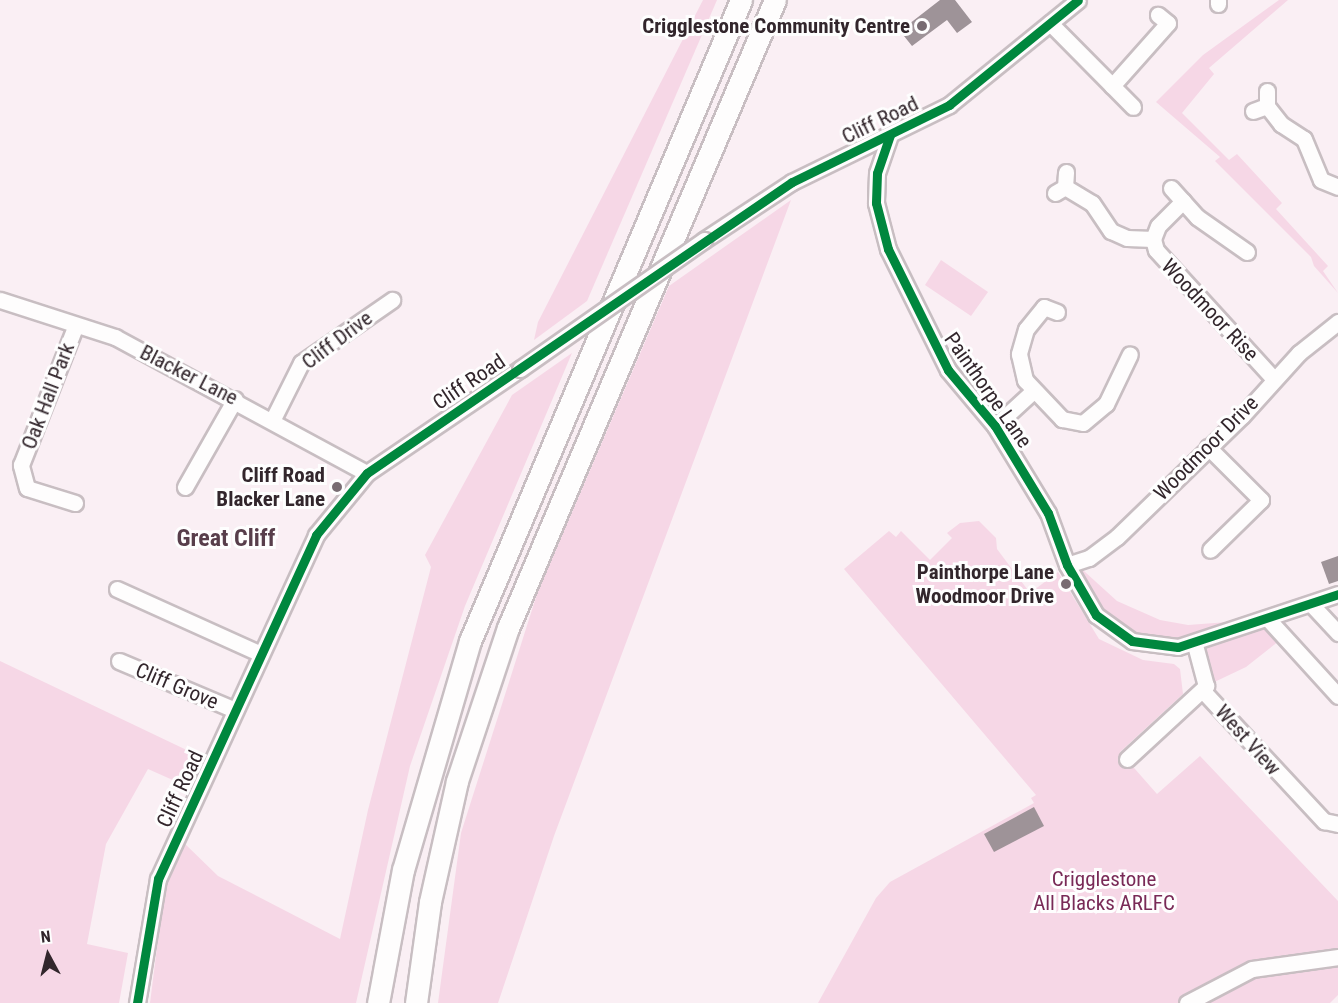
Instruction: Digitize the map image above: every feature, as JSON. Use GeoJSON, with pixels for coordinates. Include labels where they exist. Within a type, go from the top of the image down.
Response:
{"type":"FeatureCollection","features":[{"type":"Feature","properties":{"kind":"highway"},"geometry":{"type":"LineString","coordinates":[[378,1003],[403,870],[470,641],[741,0]]}},
{"type":"Feature","properties":{"kind":"highway"},"geometry":{"type":"LineString","coordinates":[[416,1003],[430,902],[457,781],[508,628],[775,0]]}},
{"type":"Feature","properties":{"kind":"street","name":"Cliff Road"},"geometry":{"type":"LineString","coordinates":[[137,1003],[158,879],[316,535],[367,473],[704,240],[792,182],[949,105],[1078,0]]}},
{"type":"Feature","properties":{"kind":"street"},"geometry":{"type":"LineString","coordinates":[[1112,86],[1168,23],[1158,15]]}},
{"type":"Feature","properties":{"kind":"street"},"geometry":{"type":"LineString","coordinates":[[1050,23],[1132,107]]}},
{"type":"Feature","properties":{"kind":"street"},"geometry":{"type":"LineString","coordinates":[[1262,103],[1281,124],[1304,139],[1321,180],[1338,187]]}},
{"type":"Feature","properties":{"kind":"street","name":"Painthorpe Lane"},"geometry":{"type":"LineString","coordinates":[[891,135],[877,173],[880,228],[930,339],[954,378],[995,426],[1048,513],[1067,565],[1096,615],[1121,636],[1154,646],[1195,645],[1338,594]]}},
{"type":"Feature","properties":{"kind":"street","name":"Woodmoor Rise"},"geometry":{"type":"LineString","coordinates":[[1062,184],[1092,203],[1111,231],[1128,238],[1153,239]]}},
{"type":"Feature","properties":{"kind":"street"},"geometry":{"type":"LineString","coordinates":[[1171,188],[1197,217],[1247,252]]}},
{"type":"Feature","properties":{"kind":"street","name":"Woodmoor Rise"},"geometry":{"type":"LineString","coordinates":[[1183,201],[1158,226],[1153,239],[1163,262],[1187,281],[1273,378]]}},
{"type":"Feature","properties":{"kind":"street","name":"Blacker Lane"},"geometry":{"type":"LineString","coordinates":[[0,300],[115,337],[273,418],[367,473]]}},
{"type":"Feature","properties":{"kind":"street","name":"Cliff Drive"},"geometry":{"type":"LineString","coordinates":[[273,418],[301,363],[392,300]]}},
{"type":"Feature","properties":{"kind":"street"},"geometry":{"type":"LineString","coordinates":[[1057,312],[1044,307],[1020,340],[1021,368],[1032,392],[1062,419],[1083,423],[1114,394],[1128,377],[1130,354]]}},
{"type":"Feature","properties":{"kind":"street","name":"Woodmoor Drive"},"geometry":{"type":"LineString","coordinates":[[1067,565],[1089,558],[1116,537],[1208,447],[1273,378],[1338,322]]}},
{"type":"Feature","properties":{"kind":"street","name":"Oak Hall Park"},"geometry":{"type":"LineString","coordinates":[[75,503],[27,488],[21,465],[76,325]]}},
{"type":"Feature","properties":{"kind":"street"},"geometry":{"type":"LineString","coordinates":[[995,426],[1032,392]]}},
{"type":"Feature","properties":{"kind":"street"},"geometry":{"type":"LineString","coordinates":[[185,487],[235,399]]}},
{"type":"Feature","properties":{"kind":"street"},"geometry":{"type":"LineString","coordinates":[[1208,447],[1261,500],[1210,550]]}},
{"type":"Feature","properties":{"kind":"street"},"geometry":{"type":"LineString","coordinates":[[117,589],[261,654]]}},
{"type":"Feature","properties":{"kind":"street"},"geometry":{"type":"LineString","coordinates":[[1311,604],[1338,633]]}},
{"type":"Feature","properties":{"kind":"street"},"geometry":{"type":"LineString","coordinates":[[1268,619],[1338,696]]}},
{"type":"Feature","properties":{"kind":"street"},"geometry":{"type":"LineString","coordinates":[[1126,759],[1203,691],[1195,645]]}},
{"type":"Feature","properties":{"kind":"street","name":"Cliff Grove"},"geometry":{"type":"LineString","coordinates":[[119,661],[235,710]]}},
{"type":"Feature","properties":{"kind":"street","name":"West View"},"geometry":{"type":"LineString","coordinates":[[1203,691],[1324,821],[1338,824]]}},
{"type":"Feature","properties":{"kind":"street"},"geometry":{"type":"LineString","coordinates":[[1187,1003],[1252,969],[1338,957]]}},
{"type":"Feature","properties":{"kind":"green space"},"geometry":{"type":"Polygon","coordinates":[[[703,0],[717,0],[587,301],[534,340],[538,322],[703,0]]]}},
{"type":"Feature","properties":{"kind":"green space"},"geometry":{"type":"Polygon","coordinates":[[[1279,0],[1288,0],[1209,68],[1214,74],[1182,113],[1229,160],[1237,154],[1282,203],[1276,209],[1328,266],[1323,271],[1338,293],[1314,266],[1311,257],[1215,161],[1220,157],[1156,102],[1203,55],[1279,0]]]}},
{"type":"Feature","properties":{"kind":"green space"},"geometry":{"type":"Polygon","coordinates":[[[791,200],[554,836],[498,1003],[438,1003],[461,833],[537,594],[669,286],[791,200]]]}},
{"type":"Feature","properties":{"kind":"green space"},"geometry":{"type":"Polygon","coordinates":[[[941,260],[988,292],[971,316],[925,285],[941,260]]]}},
{"type":"Feature","properties":{"kind":"green space"},"geometry":{"type":"Polygon","coordinates":[[[572,353],[465,606],[410,766],[356,1003],[150,1003],[165,884],[181,840],[218,876],[340,939],[368,810],[431,567],[425,555],[512,395],[572,353]]]}},
{"type":"Feature","properties":{"kind":"green space","name":"Crigglestone All Blacks ARLFC"},"geometry":{"type":"Polygon","coordinates":[[[979,521],[996,538],[997,549],[1030,593],[1058,572],[1099,639],[1143,660],[1174,664],[1180,669],[1183,694],[1120,752],[1157,794],[1200,756],[1338,901],[1338,957],[1252,969],[1187,1003],[818,1003],[876,898],[890,882],[1034,803],[1031,798],[1036,795],[844,569],[889,531],[896,537],[901,531],[930,560],[952,538],[947,533],[960,523],[979,521]]]}},
{"type":"Feature","properties":{"kind":"green space"},"geometry":{"type":"Polygon","coordinates":[[[1074,562],[1117,601],[1160,620],[1188,625],[1268,619],[1284,637],[1246,667],[1206,686],[1195,645],[1178,647],[1108,627],[1074,562]]]}},
{"type":"Feature","properties":{"kind":"green space"},"geometry":{"type":"Polygon","coordinates":[[[0,661],[195,754],[184,785],[148,769],[106,844],[87,944],[128,953],[119,1003],[0,1003],[0,661]]]}},
{"type":"Feature","properties":{"kind":"green space"},"geometry":{"type":"Polygon","coordinates":[[[1338,964],[1338,995],[1330,1003],[1199,1003],[1249,978],[1338,964]]]}},
{"type":"Feature","properties":{"kind":"building","name":"Crigglestone Community Centre"},"geometry":{"type":"Polygon","coordinates":[[[940,0],[955,0],[972,22],[957,33],[947,20],[912,46],[900,31],[940,0]]]}},
{"type":"Feature","properties":{"kind":"building"},"geometry":{"type":"Polygon","coordinates":[[[1338,556],[1338,581],[1329,584],[1321,562],[1338,556]]]}},
{"type":"Feature","properties":{"kind":"building","name":"Crigglestone All Blacks ARLFC"},"geometry":{"type":"Polygon","coordinates":[[[1034,807],[1044,826],[994,852],[984,834],[1034,807]]]}},
{"type":"Feature","properties":{"kind":"cycle path"},"geometry":{"type":"LineString","coordinates":[[137,1003],[158,879],[316,535],[367,473],[792,182],[949,105],[1078,0]]}},
{"type":"Feature","properties":{"kind":"cycle path"},"geometry":{"type":"LineString","coordinates":[[890,135],[877,173],[876,203],[888,249],[948,370],[995,426],[1048,513],[1067,565],[1096,615],[1132,641],[1178,647],[1338,594]]}},
{"type":"Feature","properties":{"kind":"place","name":"Crigglestone Community Centre"},"geometry":{"type":"Point","coordinates":[922,26]}},
{"type":"Feature","properties":{"kind":"place","name":"Cliff Road Blacker Lane"},"geometry":{"type":"Point","coordinates":[337,487]}},
{"type":"Feature","properties":{"kind":"place","name":"Painthorpe Lane Woodmoor Drive"},"geometry":{"type":"Point","coordinates":[1066,584]}},
{"type":"Feature","properties":{"kind":"district","name":"Great Cliff"},"geometry":{"type":"Point","coordinates":[226,539]}}]}
